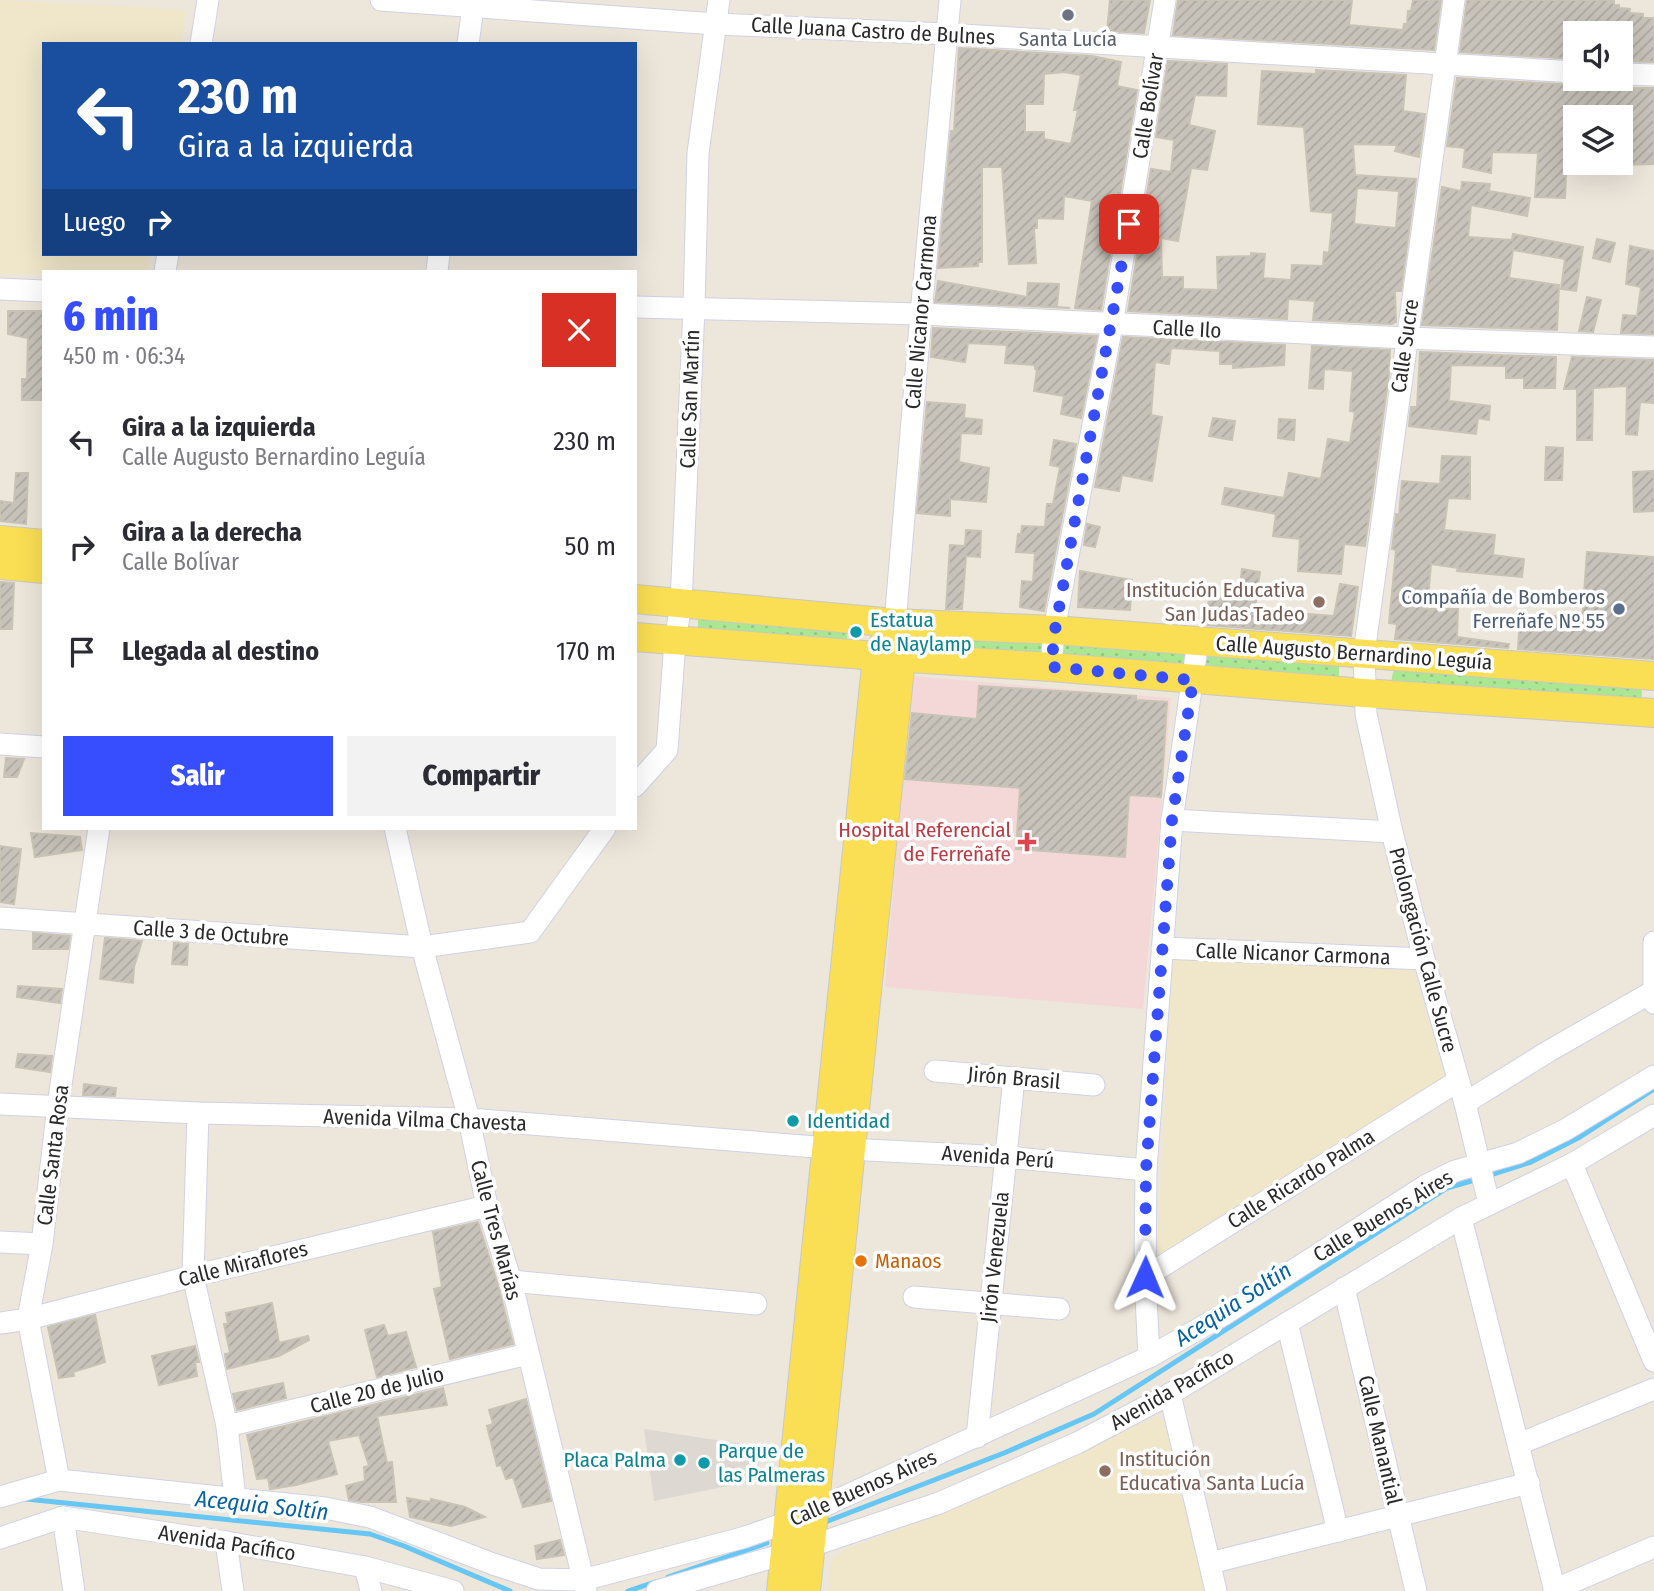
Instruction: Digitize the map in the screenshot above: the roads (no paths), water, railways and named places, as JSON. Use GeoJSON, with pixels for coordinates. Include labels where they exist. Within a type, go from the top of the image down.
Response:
{"type":"FeatureCollection","features":[{"type":"Feature","properties":{"kind":"main road"},"geometry":{"type":"LineString","coordinates":[[0,540],[42,544]]}},
{"type":"Feature","properties":{"kind":"main road"},"geometry":{"type":"LineString","coordinates":[[0,565],[42,569]]}},
{"type":"Feature","properties":{"kind":"main road","name":"Calle Augusto Bernardino Leguía"},"geometry":{"type":"LineString","coordinates":[[637,599],[895,623],[1055,630],[1654,676]]}},
{"type":"Feature","properties":{"kind":"main road"},"geometry":{"type":"LineString","coordinates":[[781,1591],[814,1511],[839,1148],[889,657],[895,623]]}},
{"type":"Feature","properties":{"kind":"main road","name":"Calle Augusto Bernardino Leguía"},"geometry":{"type":"LineString","coordinates":[[637,637],[1654,713]]}},
{"type":"Feature","properties":{"kind":"main road"},"geometry":{"type":"LineString","coordinates":[[806,1591],[789,1522],[839,1148]]}},
{"type":"Feature","properties":{"kind":"street"},"geometry":{"type":"LineString","coordinates":[[201,42],[208,0]]}},
{"type":"Feature","properties":{"kind":"street","name":"Calle Juana Castro de Bulnes"},"geometry":{"type":"LineString","coordinates":[[381,0],[473,3],[716,23],[946,34],[1563,71]]}},
{"type":"Feature","properties":{"kind":"street","name":"Calle San Martín"},"geometry":{"type":"LineString","coordinates":[[637,784],[667,750],[675,641],[681,604],[698,153],[719,0]]}},
{"type":"Feature","properties":{"kind":"street","name":"Calle Nicanor Carmona"},"geometry":{"type":"LineString","coordinates":[[895,623],[920,314],[950,0]]}},
{"type":"Feature","properties":{"kind":"street","name":"Calle Bolívar"},"geometry":{"type":"LineString","coordinates":[[1051,667],[1055,630],[1112,325],[1165,0]]}},
{"type":"Feature","properties":{"kind":"street","name":"Calle Sucre"},"geometry":{"type":"LineString","coordinates":[[1364,693],[1364,653],[1454,0]]}},
{"type":"Feature","properties":{"kind":"street"},"geometry":{"type":"LineString","coordinates":[[468,42],[473,3]]}},
{"type":"Feature","properties":{"kind":"street"},"geometry":{"type":"LineString","coordinates":[[1633,74],[1654,75]]}},
{"type":"Feature","properties":{"kind":"street"},"geometry":{"type":"LineString","coordinates":[[0,289],[42,291]]}},
{"type":"Feature","properties":{"kind":"street","name":"Calle Ilo"},"geometry":{"type":"LineString","coordinates":[[637,307],[920,314],[1112,325],[1654,347]]}},
{"type":"Feature","properties":{"kind":"street"},"geometry":{"type":"LineString","coordinates":[[1149,1357],[1145,1277],[1146,1170],[1172,820],[1198,641]]}},
{"type":"Feature","properties":{"kind":"street","name":"Prolongación Calle Sucre"},"geometry":{"type":"LineString","coordinates":[[1364,693],[1366,714],[1392,832],[1484,1181]]}},
{"type":"Feature","properties":{"kind":"street"},"geometry":{"type":"LineString","coordinates":[[0,744],[42,747]]}},
{"type":"Feature","properties":{"kind":"street"},"geometry":{"type":"LineString","coordinates":[[1172,820],[1392,832]]}},
{"type":"Feature","properties":{"kind":"street","name":"Calle Santa Rosa"},"geometry":{"type":"LineString","coordinates":[[59,1480],[28,1319],[42,1244],[58,1105],[99,830]]}},
{"type":"Feature","properties":{"kind":"street","name":"Calle Tres Marías"},"geometry":{"type":"LineString","coordinates":[[394,830],[585,1587]]}},
{"type":"Feature","properties":{"kind":"street"},"geometry":{"type":"LineString","coordinates":[[422,947],[530,932],[604,830]]}},
{"type":"Feature","properties":{"kind":"street","name":"Calle 3 de Octubre"},"geometry":{"type":"LineString","coordinates":[[0,918],[422,947]]}},
{"type":"Feature","properties":{"kind":"street"},"geometry":{"type":"LineString","coordinates":[[1465,1103],[1549,1051],[1653,999],[1654,942]]}},
{"type":"Feature","properties":{"kind":"street","name":"Calle Nicanor Carmona"},"geometry":{"type":"LineString","coordinates":[[1162,948],[1424,959]]}},
{"type":"Feature","properties":{"kind":"street","name":"Jirón Brasil"},"geometry":{"type":"LineString","coordinates":[[935,1071],[1094,1084]]}},
{"type":"Feature","properties":{"kind":"street","name":"Calle Buenos Aires"},"geometry":{"type":"LineString","coordinates":[[0,1497],[59,1480],[325,1508],[370,1517],[539,1579],[585,1587],[789,1522],[1149,1357],[1225,1314],[1425,1186],[1455,1171],[1484,1181],[1518,1153],[1565,1130],[1654,1076]]}},
{"type":"Feature","properties":{"kind":"street","name":"Jirón Venezuela"},"geometry":{"type":"LineString","coordinates":[[976,1437],[1014,1078]]}},
{"type":"Feature","properties":{"kind":"street","name":"Calle Ricardo Palma"},"geometry":{"type":"LineString","coordinates":[[1145,1277],[1458,1081]]}},
{"type":"Feature","properties":{"kind":"street","name":"Avenida Vilma Chavesta"},"geometry":{"type":"LineString","coordinates":[[0,1104],[198,1113],[469,1119],[839,1148]]}},
{"type":"Feature","properties":{"kind":"street"},"geometry":{"type":"LineString","coordinates":[[198,1113],[193,1276],[227,1426],[235,1499]]}},
{"type":"Feature","properties":{"kind":"street","name":"Avenida Pacífico"},"geometry":{"type":"LineString","coordinates":[[657,1591],[798,1550],[939,1503],[1077,1443],[1170,1394],[1461,1218],[1484,1181],[1572,1164],[1654,1115]]}},
{"type":"Feature","properties":{"kind":"street","name":"Avenida Perú"},"geometry":{"type":"LineString","coordinates":[[839,1148],[1006,1157],[1146,1170]]}},
{"type":"Feature","properties":{"kind":"street"},"geometry":{"type":"LineString","coordinates":[[1572,1164],[1654,1361]]}},
{"type":"Feature","properties":{"kind":"street","name":"Calle Miraflores"},"geometry":{"type":"LineString","coordinates":[[0,1323],[28,1319],[193,1276],[487,1206]]}},
{"type":"Feature","properties":{"kind":"street"},"geometry":{"type":"LineString","coordinates":[[1461,1218],[1554,1590],[1654,1548]]}},
{"type":"Feature","properties":{"kind":"street"},"geometry":{"type":"LineString","coordinates":[[0,1242],[42,1244]]}},
{"type":"Feature","properties":{"kind":"street"},"geometry":{"type":"LineString","coordinates":[[510,1281],[756,1304]]}},
{"type":"Feature","properties":{"kind":"street","name":"Calle Manantial"},"geometry":{"type":"LineString","coordinates":[[1344,1288],[1416,1591]]}},
{"type":"Feature","properties":{"kind":"street"},"geometry":{"type":"LineString","coordinates":[[914,1297],[1059,1309]]}},
{"type":"Feature","properties":{"kind":"street"},"geometry":{"type":"LineString","coordinates":[[1287,1323],[1338,1531]]}},
{"type":"Feature","properties":{"kind":"street","name":"Calle 20 de Julio"},"geometry":{"type":"LineString","coordinates":[[227,1426],[528,1354]]}},
{"type":"Feature","properties":{"kind":"street"},"geometry":{"type":"LineString","coordinates":[[1519,1444],[1654,1389]]}},
{"type":"Feature","properties":{"kind":"street"},"geometry":{"type":"LineString","coordinates":[[1170,1394],[1216,1591]]}},
{"type":"Feature","properties":{"kind":"street"},"geometry":{"type":"LineString","coordinates":[[1210,1563],[1529,1483]]}},
{"type":"Feature","properties":{"kind":"street"},"geometry":{"type":"LineString","coordinates":[[63,1517],[74,1591]]}},
{"type":"Feature","properties":{"kind":"street","name":"Avenida Pacífico"},"geometry":{"type":"LineString","coordinates":[[0,1538],[63,1517],[365,1567],[453,1591]]}},
{"type":"Feature","properties":{"kind":"street"},"geometry":{"type":"LineString","coordinates":[[226,1542],[233,1591]]}},
{"type":"Feature","properties":{"kind":"street"},"geometry":{"type":"LineString","coordinates":[[365,1567],[371,1591]]}},
{"type":"Feature","properties":{"kind":"waterway","name":"Acequia Soltín"},"geometry":{"type":"LineString","coordinates":[[1487,1176],[1531,1162],[1580,1137],[1654,1089]]}},
{"type":"Feature","properties":{"kind":"waterway","name":"Acequia Soltín"},"geometry":{"type":"LineString","coordinates":[[820,1524],[1004,1453],[1094,1414],[1447,1188],[1478,1179]]}},
{"type":"Feature","properties":{"kind":"waterway","name":"Acequia Soltín"},"geometry":{"type":"LineString","coordinates":[[26,1499],[370,1534],[510,1591]]}},
{"type":"Feature","properties":{"kind":"waterway","name":"Acequia Soltín"},"geometry":{"type":"LineString","coordinates":[[668,1577],[767,1543]]}},
{"type":"Feature","properties":{"kind":"waterway","name":"Acequia Soltín"},"geometry":{"type":"LineString","coordinates":[[628,1591],[655,1582]]}},
{"type":"Feature","properties":{"kind":"place","name":"Santa Lucía"},"geometry":{"type":"Point","coordinates":[1068,15]}},
{"type":"Feature","properties":{"kind":"place","name":"Institución Educativa San Judas Tadeo"},"geometry":{"type":"Point","coordinates":[1319,602]}},
{"type":"Feature","properties":{"kind":"place","name":"Compañía de Bomberos Ferreñafe Nº 55"},"geometry":{"type":"Point","coordinates":[1619,609]}},
{"type":"Feature","properties":{"kind":"place","name":"Estatua de Naylamp"},"geometry":{"type":"Point","coordinates":[856,632]}},
{"type":"Feature","properties":{"kind":"place","name":"Hospital Referencial de Ferreñafe"},"geometry":{"type":"Point","coordinates":[1027,842]}},
{"type":"Feature","properties":{"kind":"place","name":"Identidad"},"geometry":{"type":"Point","coordinates":[793,1121]}},
{"type":"Feature","properties":{"kind":"place","name":"Manaos"},"geometry":{"type":"Point","coordinates":[861,1261]}},
{"type":"Feature","properties":{"kind":"place","name":"Placa Palma"},"geometry":{"type":"Point","coordinates":[680,1460]}},
{"type":"Feature","properties":{"kind":"place","name":"Parque de las Palmeras"},"geometry":{"type":"Point","coordinates":[704,1463]}},
{"type":"Feature","properties":{"kind":"place","name":"Institución Educativa Santa Lucía"},"geometry":{"type":"Point","coordinates":[1105,1471]}}]}
